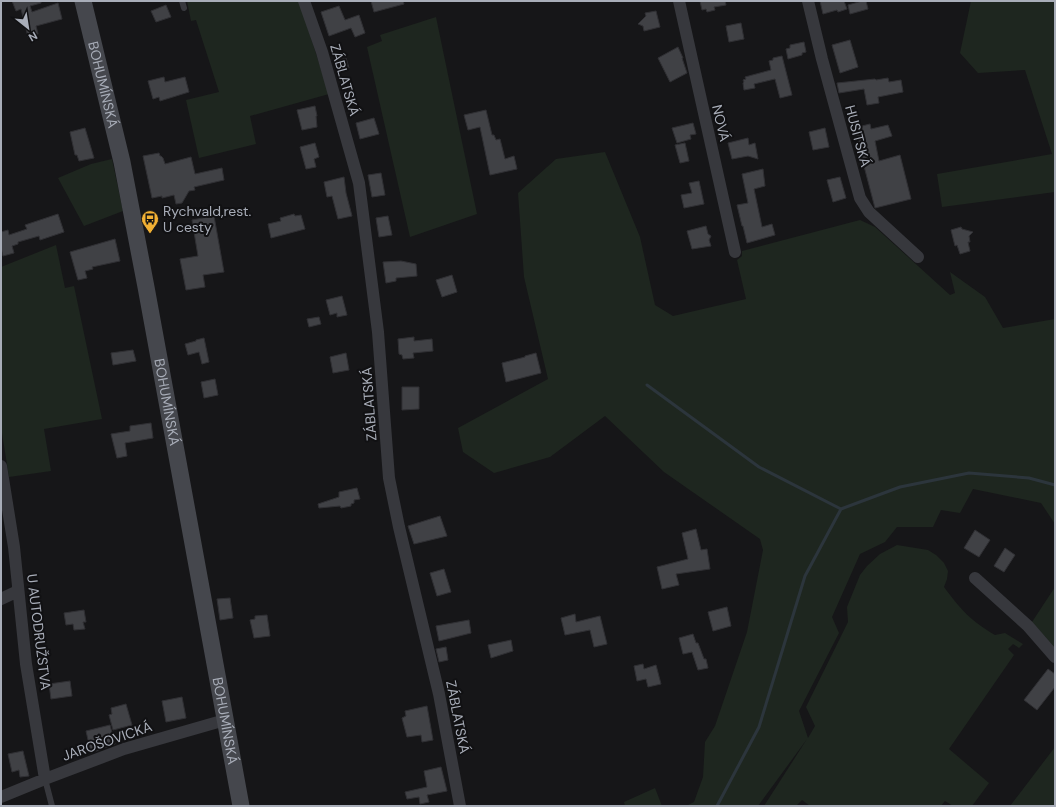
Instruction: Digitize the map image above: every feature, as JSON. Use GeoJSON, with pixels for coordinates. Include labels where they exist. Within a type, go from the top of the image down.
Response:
{"type":"FeatureCollection","features":[{"type":"Feature","properties":{"kind":"main road","name":"BOHUMÍNSKÁ"},"geometry":{"type":"LineString","coordinates":[[82,1],[124,170],[241,806]]}},
{"type":"Feature","properties":{"kind":"street","name":"ZÁBLATSKÁ"},"geometry":{"type":"LineString","coordinates":[[304,1],[322,52],[359,184],[378,332],[389,478],[398,527],[439,694],[460,806]]}},
{"type":"Feature","properties":{"kind":"street","name":"NOVÁ"},"geometry":{"type":"LineString","coordinates":[[679,1],[735,252]]}},
{"type":"Feature","properties":{"kind":"street","name":"HUSITSKÁ"},"geometry":{"type":"LineString","coordinates":[[808,1],[822,59],[860,198],[869,212],[918,257]]}},
{"type":"Feature","properties":{"kind":"street","name":"U AUTODRUŽSTVA"},"geometry":{"type":"LineString","coordinates":[[1,466],[14,547],[26,664],[45,779]]}},
{"type":"Feature","properties":{"kind":"street"},"geometry":{"type":"LineString","coordinates":[[975,578],[1028,626],[1055,657]]}},
{"type":"Feature","properties":{"kind":"street"},"geometry":{"type":"LineString","coordinates":[[1,599],[18,591]]}},
{"type":"Feature","properties":{"kind":"street","name":"JAROŠOVICKÁ"},"geometry":{"type":"LineString","coordinates":[[1,797],[124,749],[225,720]]}},
{"type":"Feature","properties":{"kind":"lane"},"geometry":{"type":"LineString","coordinates":[[182,1],[184,8]]}},
{"type":"Feature","properties":{"kind":"lane"},"geometry":{"type":"LineString","coordinates":[[45,779],[52,806]]}},
{"type":"Feature","properties":{"kind":"shaded area"},"geometry":{"type":"Polygon","coordinates":[[[187,1],[299,1],[329,94],[250,116],[256,144],[199,158],[186,100],[219,92],[196,20],[191,21],[187,1]]]}},
{"type":"Feature","properties":{"kind":"shaded area"},"geometry":{"type":"Polygon","coordinates":[[[971,1],[1055,1],[1055,192],[942,207],[937,174],[1052,154],[1025,70],[978,73],[960,53],[971,1]]]}},
{"type":"Feature","properties":{"kind":"shaded area"},"geometry":{"type":"Polygon","coordinates":[[[436,17],[477,214],[410,237],[367,47],[382,41],[380,35],[436,17]]]}},
{"type":"Feature","properties":{"kind":"shaded area"},"geometry":{"type":"Polygon","coordinates":[[[605,152],[640,237],[655,305],[673,316],[746,299],[737,260],[742,256],[742,251],[860,220],[875,227],[950,295],[955,293],[950,272],[985,297],[1003,328],[1055,319],[1055,524],[1041,503],[973,489],[960,513],[941,510],[933,527],[897,527],[885,542],[860,554],[832,617],[839,633],[799,711],[808,738],[815,726],[806,707],[848,622],[847,607],[860,575],[867,566],[880,554],[897,545],[928,550],[944,563],[948,571],[944,587],[967,614],[979,625],[995,635],[1005,633],[1023,644],[1019,648],[1013,644],[1008,649],[1014,655],[949,749],[989,783],[972,806],[953,806],[945,801],[941,806],[810,806],[802,800],[796,806],[764,806],[807,739],[758,806],[686,806],[694,802],[703,777],[705,742],[715,726],[747,632],[763,550],[760,539],[664,472],[605,416],[550,457],[494,473],[463,452],[458,428],[548,379],[524,277],[518,193],[556,159],[605,152]]]}},
{"type":"Feature","properties":{"kind":"shaded area"},"geometry":{"type":"Polygon","coordinates":[[[112,159],[123,211],[84,226],[58,178],[91,164],[112,159]]]}},
{"type":"Feature","properties":{"kind":"shaded area"},"geometry":{"type":"Polygon","coordinates":[[[56,245],[65,288],[74,286],[102,419],[44,429],[51,471],[9,477],[1,427],[1,267],[56,245]]]}},
{"type":"Feature","properties":{"kind":"shaded area"},"geometry":{"type":"Polygon","coordinates":[[[1055,587],[1055,648],[1032,622],[1055,587]]]}},
{"type":"Feature","properties":{"kind":"shaded area"},"geometry":{"type":"Polygon","coordinates":[[[1055,747],[1055,806],[1010,806],[1055,747]]]}},
{"type":"Feature","properties":{"kind":"shaded area"},"geometry":{"type":"Polygon","coordinates":[[[655,788],[662,806],[625,806],[624,802],[655,788]]]}},
{"type":"Feature","properties":{"kind":"building"},"geometry":{"type":"Polygon","coordinates":[[[12,1],[41,1],[41,3],[30,6],[32,12],[58,3],[62,19],[36,26],[38,34],[28,37],[21,9],[16,11],[12,1]]]}},
{"type":"Feature","properties":{"kind":"building"},"geometry":{"type":"Polygon","coordinates":[[[371,1],[403,1],[404,4],[374,12],[371,1]]]}},
{"type":"Feature","properties":{"kind":"building"},"geometry":{"type":"Polygon","coordinates":[[[700,1],[725,1],[726,5],[714,7],[715,10],[707,12],[706,9],[702,10],[700,1]]]}},
{"type":"Feature","properties":{"kind":"building"},"geometry":{"type":"Polygon","coordinates":[[[820,1],[844,1],[847,9],[823,14],[820,1]]]}},
{"type":"Feature","properties":{"kind":"building"},"geometry":{"type":"Polygon","coordinates":[[[866,1],[868,9],[850,14],[848,5],[866,1]]]}},
{"type":"Feature","properties":{"kind":"building"},"geometry":{"type":"Polygon","coordinates":[[[166,5],[171,17],[156,22],[151,11],[166,5]]]}},
{"type":"Feature","properties":{"kind":"building"},"geometry":{"type":"Polygon","coordinates":[[[339,6],[345,20],[359,15],[365,33],[355,37],[351,28],[329,36],[321,12],[339,6]]]}},
{"type":"Feature","properties":{"kind":"building"},"geometry":{"type":"Polygon","coordinates":[[[656,11],[660,27],[644,31],[643,26],[638,24],[646,16],[645,13],[656,11]]]}},
{"type":"Feature","properties":{"kind":"building"},"geometry":{"type":"Polygon","coordinates":[[[741,23],[744,39],[729,42],[726,26],[741,23]]]}},
{"type":"Feature","properties":{"kind":"building"},"geometry":{"type":"Polygon","coordinates":[[[850,40],[858,67],[840,73],[832,45],[850,40]]]}},
{"type":"Feature","properties":{"kind":"building"},"geometry":{"type":"Polygon","coordinates":[[[804,42],[806,52],[802,53],[802,55],[788,59],[786,49],[790,48],[790,45],[804,42]]]}},
{"type":"Feature","properties":{"kind":"building"},"geometry":{"type":"Polygon","coordinates":[[[678,47],[687,73],[670,82],[658,58],[678,47]]]}},
{"type":"Feature","properties":{"kind":"building"},"geometry":{"type":"Polygon","coordinates":[[[782,56],[792,95],[780,98],[775,79],[754,84],[755,88],[744,90],[743,80],[746,79],[745,77],[771,70],[769,61],[773,60],[773,58],[782,56]]]}},
{"type":"Feature","properties":{"kind":"building"},"geometry":{"type":"Polygon","coordinates":[[[346,58],[349,68],[339,71],[336,61],[346,58]]]}},
{"type":"Feature","properties":{"kind":"building"},"geometry":{"type":"Polygon","coordinates":[[[164,77],[165,82],[185,77],[189,92],[160,101],[159,97],[153,99],[148,81],[164,77]]]}},
{"type":"Feature","properties":{"kind":"building"},"geometry":{"type":"Polygon","coordinates":[[[888,78],[889,82],[901,80],[903,92],[878,97],[879,103],[867,105],[864,89],[839,93],[837,83],[876,80],[888,78]]]}},
{"type":"Feature","properties":{"kind":"building"},"geometry":{"type":"Polygon","coordinates":[[[315,106],[317,127],[302,130],[297,110],[315,106]]]}},
{"type":"Feature","properties":{"kind":"building"},"geometry":{"type":"Polygon","coordinates":[[[486,110],[492,135],[494,135],[496,140],[500,139],[505,159],[514,156],[517,169],[490,175],[480,127],[468,130],[464,115],[486,110]]]}},
{"type":"Feature","properties":{"kind":"building"},"geometry":{"type":"Polygon","coordinates":[[[374,118],[379,134],[360,139],[356,123],[374,118]]]}},
{"type":"Feature","properties":{"kind":"building"},"geometry":{"type":"Polygon","coordinates":[[[693,123],[696,134],[690,135],[691,139],[677,143],[672,128],[693,123]]]}},
{"type":"Feature","properties":{"kind":"building"},"geometry":{"type":"Polygon","coordinates":[[[870,124],[871,129],[888,125],[892,136],[875,141],[879,161],[900,155],[911,199],[875,208],[854,128],[870,124]]]}},
{"type":"Feature","properties":{"kind":"building"},"geometry":{"type":"Polygon","coordinates":[[[85,128],[94,158],[79,161],[77,155],[75,155],[70,132],[85,128]]]}},
{"type":"Feature","properties":{"kind":"building"},"geometry":{"type":"Polygon","coordinates":[[[825,128],[829,147],[813,150],[809,132],[825,128]]]}},
{"type":"Feature","properties":{"kind":"building"},"geometry":{"type":"Polygon","coordinates":[[[748,138],[749,145],[755,143],[758,159],[748,156],[732,159],[728,143],[748,138]]]}},
{"type":"Feature","properties":{"kind":"building"},"geometry":{"type":"Polygon","coordinates":[[[315,143],[319,157],[314,159],[316,167],[306,169],[300,147],[315,143]]]}},
{"type":"Feature","properties":{"kind":"building"},"geometry":{"type":"Polygon","coordinates":[[[685,143],[689,161],[680,163],[675,145],[685,143]]]}},
{"type":"Feature","properties":{"kind":"building"},"geometry":{"type":"Polygon","coordinates":[[[159,153],[165,164],[191,157],[195,174],[222,168],[224,180],[194,187],[195,190],[189,191],[182,203],[176,204],[174,195],[162,198],[162,196],[152,198],[143,156],[159,153]]]}},
{"type":"Feature","properties":{"kind":"building"},"geometry":{"type":"Polygon","coordinates":[[[763,169],[765,186],[754,189],[762,227],[772,224],[775,235],[747,243],[737,205],[748,203],[742,174],[763,169]]]}},
{"type":"Feature","properties":{"kind":"building"},"geometry":{"type":"Polygon","coordinates":[[[381,173],[385,195],[372,197],[368,175],[381,173]]]}},
{"type":"Feature","properties":{"kind":"building"},"geometry":{"type":"Polygon","coordinates":[[[344,177],[346,193],[352,216],[338,219],[332,196],[327,197],[324,182],[344,177]]]}},
{"type":"Feature","properties":{"kind":"building"},"geometry":{"type":"Polygon","coordinates":[[[840,177],[846,198],[833,202],[827,180],[840,177]]]}},
{"type":"Feature","properties":{"kind":"building"},"geometry":{"type":"Polygon","coordinates":[[[699,181],[704,204],[684,208],[681,195],[692,193],[689,183],[699,181]]]}},
{"type":"Feature","properties":{"kind":"building"},"geometry":{"type":"Polygon","coordinates":[[[58,214],[64,232],[40,240],[39,236],[18,242],[18,244],[12,246],[14,253],[3,256],[1,248],[1,232],[8,230],[9,235],[27,229],[25,225],[58,214]]]}},
{"type":"Feature","properties":{"kind":"building"},"geometry":{"type":"Polygon","coordinates":[[[294,214],[295,216],[301,215],[305,229],[271,238],[268,224],[281,221],[280,218],[294,214]]]}},
{"type":"Feature","properties":{"kind":"building"},"geometry":{"type":"Polygon","coordinates":[[[214,216],[224,272],[203,275],[205,287],[186,290],[180,259],[198,256],[192,220],[214,216]]]}},
{"type":"Feature","properties":{"kind":"building"},"geometry":{"type":"Polygon","coordinates":[[[388,216],[392,235],[379,237],[376,218],[388,216]]]}},
{"type":"Feature","properties":{"kind":"building"},"geometry":{"type":"Polygon","coordinates":[[[706,226],[708,234],[711,236],[709,240],[711,246],[692,249],[687,231],[706,226]]]}},
{"type":"Feature","properties":{"kind":"building"},"geometry":{"type":"Polygon","coordinates":[[[961,227],[962,229],[973,232],[969,236],[970,242],[968,242],[970,251],[960,254],[957,245],[955,246],[951,230],[961,227]]]}},
{"type":"Feature","properties":{"kind":"building"},"geometry":{"type":"Polygon","coordinates":[[[115,239],[120,261],[92,267],[93,269],[85,271],[87,278],[78,280],[70,252],[115,239]]]}},
{"type":"Feature","properties":{"kind":"building"},"geometry":{"type":"Polygon","coordinates":[[[401,261],[416,264],[417,276],[396,278],[396,281],[386,283],[383,262],[401,261]]]}},
{"type":"Feature","properties":{"kind":"building"},"geometry":{"type":"Polygon","coordinates":[[[452,275],[457,292],[442,297],[436,280],[452,275]]]}},
{"type":"Feature","properties":{"kind":"building"},"geometry":{"type":"Polygon","coordinates":[[[342,296],[347,315],[337,317],[337,313],[330,315],[326,300],[342,296]]]}},
{"type":"Feature","properties":{"kind":"building"},"geometry":{"type":"Polygon","coordinates":[[[319,317],[321,324],[309,327],[307,319],[319,317]]]}},
{"type":"Feature","properties":{"kind":"building"},"geometry":{"type":"Polygon","coordinates":[[[414,337],[414,341],[432,339],[433,351],[413,353],[414,358],[403,359],[402,355],[399,354],[398,339],[414,337]]]}},
{"type":"Feature","properties":{"kind":"building"},"geometry":{"type":"Polygon","coordinates":[[[204,338],[209,362],[202,364],[199,352],[188,355],[185,344],[204,338]]]}},
{"type":"Feature","properties":{"kind":"building"},"geometry":{"type":"Polygon","coordinates":[[[133,350],[136,361],[113,365],[111,353],[133,350]]]}},
{"type":"Feature","properties":{"kind":"building"},"geometry":{"type":"Polygon","coordinates":[[[346,353],[349,370],[333,373],[330,357],[346,353]]]}},
{"type":"Feature","properties":{"kind":"building"},"geometry":{"type":"Polygon","coordinates":[[[536,353],[541,373],[506,382],[502,363],[536,353]]]}},
{"type":"Feature","properties":{"kind":"building"},"geometry":{"type":"Polygon","coordinates":[[[215,379],[218,395],[204,398],[201,382],[215,379]]]}},
{"type":"Feature","properties":{"kind":"building"},"geometry":{"type":"Polygon","coordinates":[[[402,387],[419,387],[419,409],[402,410],[402,387]]]}},
{"type":"Feature","properties":{"kind":"building"},"geometry":{"type":"Polygon","coordinates":[[[151,423],[153,438],[125,443],[127,456],[117,458],[111,434],[130,431],[130,426],[151,423]]]}},
{"type":"Feature","properties":{"kind":"building"},"geometry":{"type":"Polygon","coordinates":[[[357,488],[360,499],[354,500],[354,503],[351,504],[351,506],[341,508],[340,506],[319,508],[318,504],[339,497],[339,492],[357,488]]]}},
{"type":"Feature","properties":{"kind":"building"},"geometry":{"type":"Polygon","coordinates":[[[440,516],[447,536],[414,544],[408,526],[440,516]]]}},
{"type":"Feature","properties":{"kind":"building"},"geometry":{"type":"Polygon","coordinates":[[[696,529],[701,550],[707,549],[710,569],[676,574],[679,585],[662,589],[657,567],[688,559],[682,533],[696,529]]]}},
{"type":"Feature","properties":{"kind":"building"},"geometry":{"type":"Polygon","coordinates":[[[975,530],[990,540],[979,557],[964,548],[975,530]]]}},
{"type":"Feature","properties":{"kind":"building"},"geometry":{"type":"Polygon","coordinates":[[[1005,548],[1015,555],[1004,572],[994,566],[1005,548]]]}},
{"type":"Feature","properties":{"kind":"building"},"geometry":{"type":"Polygon","coordinates":[[[444,569],[451,592],[437,596],[430,573],[444,569]]]}},
{"type":"Feature","properties":{"kind":"building"},"geometry":{"type":"Polygon","coordinates":[[[230,598],[233,618],[220,620],[217,599],[230,598]]]}},
{"type":"Feature","properties":{"kind":"building"},"geometry":{"type":"Polygon","coordinates":[[[727,607],[731,626],[713,631],[708,612],[727,607]]]}},
{"type":"Feature","properties":{"kind":"building"},"geometry":{"type":"Polygon","coordinates":[[[84,610],[86,622],[83,622],[85,629],[74,630],[73,624],[66,625],[64,613],[84,610]]]}},
{"type":"Feature","properties":{"kind":"building"},"geometry":{"type":"Polygon","coordinates":[[[575,614],[576,622],[600,616],[607,644],[594,647],[590,630],[565,635],[561,618],[575,614]]]}},
{"type":"Feature","properties":{"kind":"building"},"geometry":{"type":"Polygon","coordinates":[[[267,615],[270,636],[254,638],[250,620],[255,619],[255,616],[267,615]]]}},
{"type":"Feature","properties":{"kind":"building"},"geometry":{"type":"Polygon","coordinates":[[[469,620],[471,633],[439,641],[436,626],[469,620]]]}},
{"type":"Feature","properties":{"kind":"building"},"geometry":{"type":"Polygon","coordinates":[[[693,634],[704,659],[706,659],[708,668],[698,670],[692,652],[683,654],[679,638],[693,634]]]}},
{"type":"Feature","properties":{"kind":"building"},"geometry":{"type":"Polygon","coordinates":[[[511,640],[513,651],[491,658],[488,645],[511,640]]]}},
{"type":"Feature","properties":{"kind":"building"},"geometry":{"type":"Polygon","coordinates":[[[446,647],[448,660],[439,662],[436,649],[446,647]]]}},
{"type":"Feature","properties":{"kind":"building"},"geometry":{"type":"Polygon","coordinates":[[[643,664],[644,669],[656,665],[661,684],[648,687],[646,679],[637,681],[634,666],[643,664]]]}},
{"type":"Feature","properties":{"kind":"building"},"geometry":{"type":"Polygon","coordinates":[[[1048,669],[1055,674],[1055,687],[1037,710],[1024,700],[1048,669]]]}},
{"type":"Feature","properties":{"kind":"building"},"geometry":{"type":"Polygon","coordinates":[[[70,681],[72,696],[51,699],[49,684],[70,681]]]}},
{"type":"Feature","properties":{"kind":"building"},"geometry":{"type":"Polygon","coordinates":[[[182,697],[186,718],[166,722],[162,701],[182,697]]]}},
{"type":"Feature","properties":{"kind":"building"},"geometry":{"type":"Polygon","coordinates":[[[126,704],[132,725],[113,730],[109,715],[112,714],[111,708],[126,704]]]}},
{"type":"Feature","properties":{"kind":"building"},"geometry":{"type":"Polygon","coordinates":[[[427,706],[433,740],[422,742],[421,735],[407,737],[402,718],[406,716],[405,711],[427,706]]]}},
{"type":"Feature","properties":{"kind":"building"},"geometry":{"type":"Polygon","coordinates":[[[110,725],[115,744],[91,753],[86,731],[110,725]]]}},
{"type":"Feature","properties":{"kind":"building"},"geometry":{"type":"Polygon","coordinates":[[[23,751],[29,776],[20,777],[19,770],[12,772],[8,754],[23,751]]]}},
{"type":"Feature","properties":{"kind":"building"},"geometry":{"type":"Polygon","coordinates":[[[441,767],[447,791],[427,795],[429,802],[420,804],[419,797],[407,799],[405,792],[427,787],[424,771],[441,767]]]}},
{"type":"Feature","properties":{"kind":"waterway"},"geometry":{"type":"LineString","coordinates":[[647,385],[759,467],[841,509]]}},
{"type":"Feature","properties":{"kind":"waterway"},"geometry":{"type":"LineString","coordinates":[[717,806],[759,727],[805,576],[841,509],[900,487],[969,473],[1029,478],[1055,485]]}},
{"type":"Feature","properties":{"kind":"place","name":"Rychvald,rest. U cesty"},"geometry":{"type":"Point","coordinates":[150,234]}}]}
